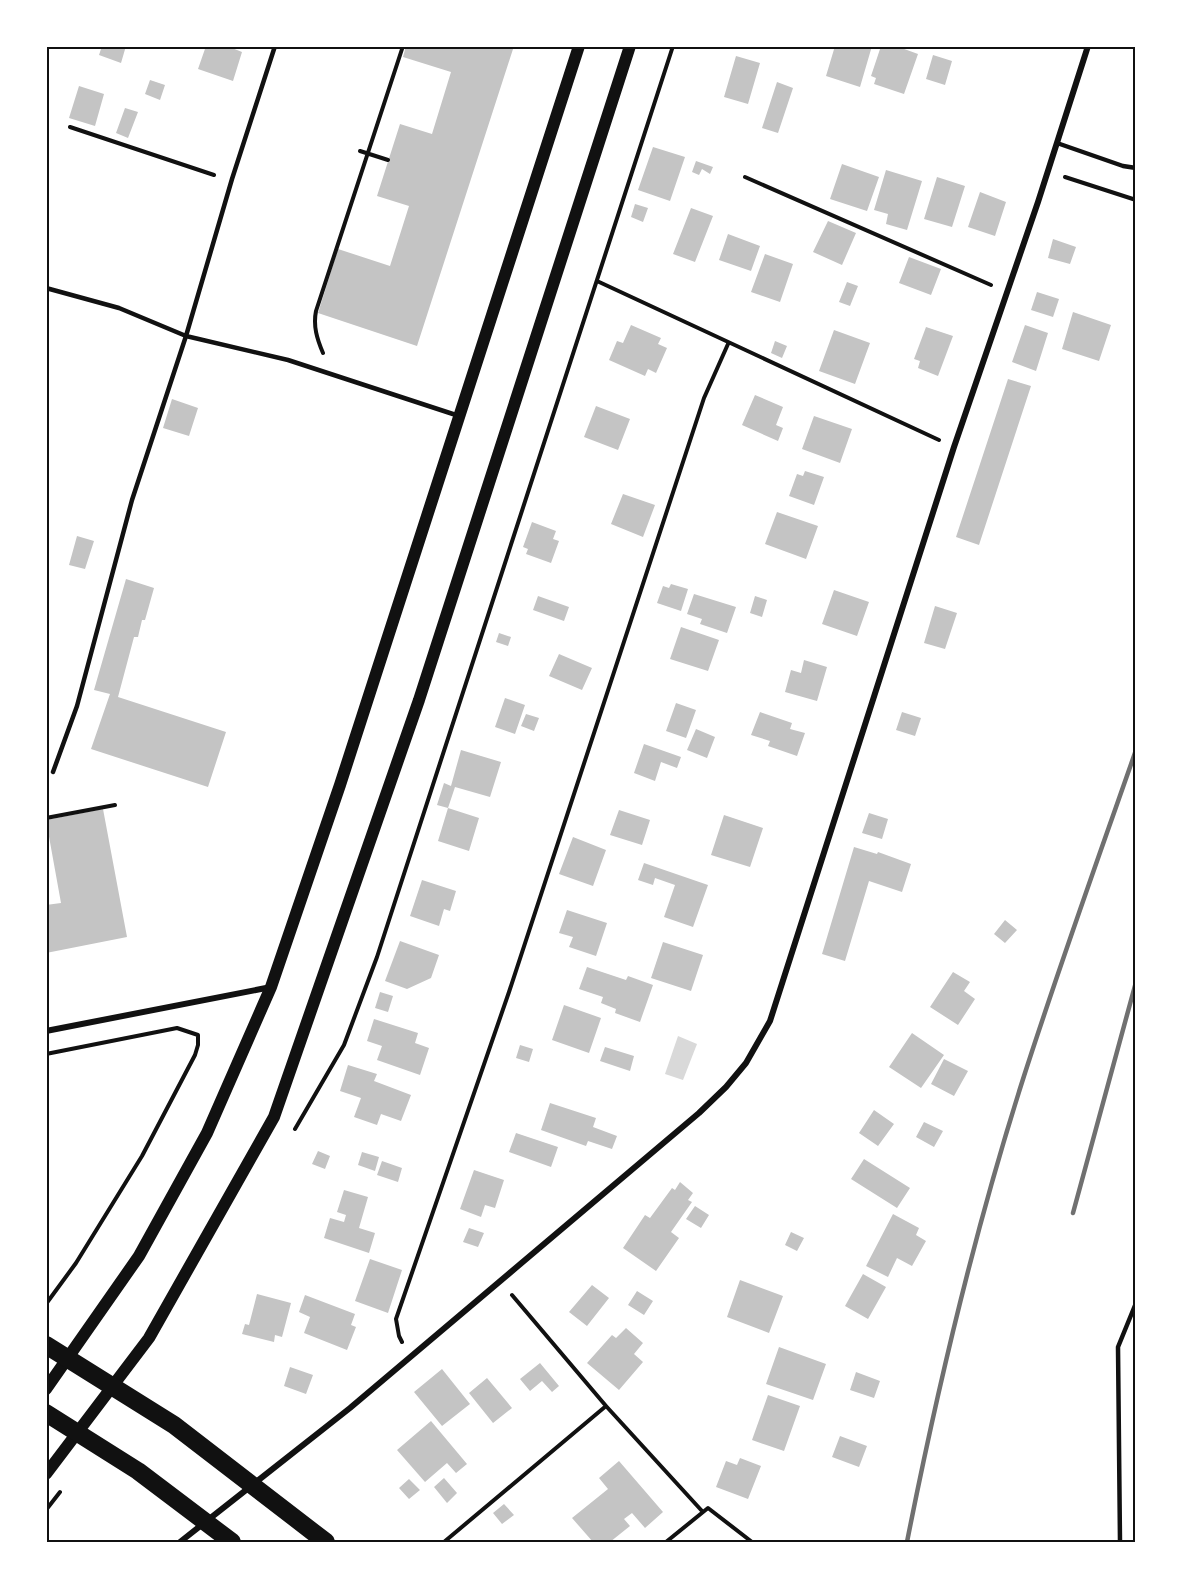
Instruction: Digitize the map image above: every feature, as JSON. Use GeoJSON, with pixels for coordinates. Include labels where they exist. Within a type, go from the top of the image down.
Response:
{"type":"FeatureCollection","features":[{"type":"Feature","properties":{"kind":"highway"},"geometry":{"type":"LineString","coordinates":[[46,1345],[174,1425],[326,1542]]}},
{"type":"Feature","properties":{"kind":"highway"},"geometry":{"type":"LineString","coordinates":[[46,1413],[138,1471],[232,1542]]}},
{"type":"Feature","properties":{"kind":"main road"},"geometry":{"type":"LineString","coordinates":[[46,1389],[139,1256],[207,1133],[272,987],[340,785],[579,46]]}},
{"type":"Feature","properties":{"kind":"main road"},"geometry":{"type":"LineString","coordinates":[[46,1474],[149,1338],[274,1117],[419,700],[630,46]]}},
{"type":"Feature","properties":{"kind":"street"},"geometry":{"type":"LineString","coordinates":[[180,1542],[350,1408],[699,1113],[726,1088],[746,1064],[770,1021],[954,447],[1008,293],[1088,46]]}},
{"type":"Feature","properties":{"kind":"street"},"geometry":{"type":"LineString","coordinates":[[46,1031],[272,987]]}},
{"type":"Feature","properties":{"kind":"lane"},"geometry":{"type":"LineString","coordinates":[[52,772],[78,706],[132,500],[186,336],[232,179],[275,46]]}},
{"type":"Feature","properties":{"kind":"lane"},"geometry":{"type":"LineString","coordinates":[[1057,143],[1123,166],[1136,168]]}},
{"type":"Feature","properties":{"kind":"lane"},"geometry":{"type":"LineString","coordinates":[[46,288],[120,308],[186,336],[288,360],[460,416]]}},
{"type":"Feature","properties":{"kind":"lane"},"geometry":{"type":"LineString","coordinates":[[1120,1542],[1118,1347],[1136,1303]]}},
{"type":"Feature","properties":{"kind":"path"},"geometry":{"type":"LineString","coordinates":[[319,371],[324,355],[316,337],[314,320],[316,311],[403,46]]}},
{"type":"Feature","properties":{"kind":"path"},"geometry":{"type":"LineString","coordinates":[[70,127],[232,179]]}},
{"type":"Feature","properties":{"kind":"path"},"geometry":{"type":"LineString","coordinates":[[360,151],[388,160]]}},
{"type":"Feature","properties":{"kind":"path"},"geometry":{"type":"LineString","coordinates":[[1048,171],[1136,200]]}},
{"type":"Feature","properties":{"kind":"path"},"geometry":{"type":"LineString","coordinates":[[745,177],[1008,293]]}},
{"type":"Feature","properties":{"kind":"path"},"geometry":{"type":"LineString","coordinates":[[597,281],[954,447]]}},
{"type":"Feature","properties":{"kind":"path"},"geometry":{"type":"LineString","coordinates":[[410,1357],[399,1336],[396,1319],[516,970],[704,398],[729,344]]}},
{"type":"Feature","properties":{"kind":"path"},"geometry":{"type":"LineString","coordinates":[[46,818],[115,805]]}},
{"type":"Feature","properties":{"kind":"path"},"geometry":{"type":"LineString","coordinates":[[46,1054],[177,1028],[198,1035],[195,1055],[142,1156],[76,1263],[46,1304]]}},
{"type":"Feature","properties":{"kind":"path"},"geometry":{"type":"LineString","coordinates":[[500,1281],[606,1406],[702,1511]]}},
{"type":"Feature","properties":{"kind":"path"},"geometry":{"type":"LineString","coordinates":[[444,1542],[606,1406]]}},
{"type":"Feature","properties":{"kind":"path"},"geometry":{"type":"LineString","coordinates":[[666,1542],[708,1508],[752,1542]]}},
{"type":"Feature","properties":{"kind":"shaded area"},"geometry":{"type":"Polygon","coordinates":[[[678,1036],[697,1044],[683,1080],[665,1074],[678,1036]]]}},
{"type":"Feature","properties":{"kind":"building"},"geometry":{"type":"Polygon","coordinates":[[[102,46],[126,46],[121,63],[99,55],[102,46]]]}},
{"type":"Feature","properties":{"kind":"building"},"geometry":{"type":"Polygon","coordinates":[[[206,46],[227,46],[242,52],[233,81],[198,69],[206,46]]]}},
{"type":"Feature","properties":{"kind":"building"},"geometry":{"type":"Polygon","coordinates":[[[406,46],[514,46],[417,346],[318,313],[338,249],[390,266],[409,206],[377,196],[400,124],[432,134],[451,72],[403,57],[406,46]]]}},
{"type":"Feature","properties":{"kind":"building"},"geometry":{"type":"Polygon","coordinates":[[[835,46],[872,46],[860,87],[826,76],[835,46]]]}},
{"type":"Feature","properties":{"kind":"building"},"geometry":{"type":"Polygon","coordinates":[[[881,46],[896,46],[918,54],[904,94],[874,84],[876,78],[871,76],[881,46]]]}},
{"type":"Feature","properties":{"kind":"building"},"geometry":{"type":"Polygon","coordinates":[[[933,55],[952,61],[945,85],[926,79],[933,55]]]}},
{"type":"Feature","properties":{"kind":"building"},"geometry":{"type":"Polygon","coordinates":[[[736,56],[760,63],[748,104],[724,97],[736,56]]]}},
{"type":"Feature","properties":{"kind":"building"},"geometry":{"type":"Polygon","coordinates":[[[150,80],[165,85],[160,100],[145,94],[150,80]]]}},
{"type":"Feature","properties":{"kind":"building"},"geometry":{"type":"Polygon","coordinates":[[[777,82],[793,88],[778,133],[762,128],[777,82]]]}},
{"type":"Feature","properties":{"kind":"building"},"geometry":{"type":"Polygon","coordinates":[[[79,86],[104,94],[95,126],[69,118],[79,86]]]}},
{"type":"Feature","properties":{"kind":"building"},"geometry":{"type":"Polygon","coordinates":[[[125,108],[138,112],[128,138],[116,133],[125,108]]]}},
{"type":"Feature","properties":{"kind":"building"},"geometry":{"type":"Polygon","coordinates":[[[653,147],[685,157],[670,201],[638,190],[653,147]]]}},
{"type":"Feature","properties":{"kind":"building"},"geometry":{"type":"Polygon","coordinates":[[[696,161],[713,167],[710,174],[702,169],[699,175],[692,172],[696,161]]]}},
{"type":"Feature","properties":{"kind":"building"},"geometry":{"type":"Polygon","coordinates":[[[842,164],[879,177],[867,211],[830,199],[842,164]]]}},
{"type":"Feature","properties":{"kind":"building"},"geometry":{"type":"Polygon","coordinates":[[[886,170],[922,181],[907,230],[886,224],[888,214],[874,210],[886,170]]]}},
{"type":"Feature","properties":{"kind":"building"},"geometry":{"type":"Polygon","coordinates":[[[937,177],[965,186],[952,227],[924,219],[937,177]]]}},
{"type":"Feature","properties":{"kind":"building"},"geometry":{"type":"Polygon","coordinates":[[[980,192],[1006,202],[995,236],[968,227],[980,192]]]}},
{"type":"Feature","properties":{"kind":"building"},"geometry":{"type":"Polygon","coordinates":[[[635,204],[648,208],[643,222],[631,217],[635,204]]]}},
{"type":"Feature","properties":{"kind":"building"},"geometry":{"type":"Polygon","coordinates":[[[691,208],[713,216],[695,262],[673,254],[691,208]]]}},
{"type":"Feature","properties":{"kind":"building"},"geometry":{"type":"Polygon","coordinates":[[[828,221],[856,233],[842,265],[813,252],[828,221]]]}},
{"type":"Feature","properties":{"kind":"building"},"geometry":{"type":"Polygon","coordinates":[[[728,234],[760,246],[751,271],[719,260],[728,234]]]}},
{"type":"Feature","properties":{"kind":"building"},"geometry":{"type":"Polygon","coordinates":[[[1053,239],[1076,247],[1070,264],[1048,258],[1053,239]]]}},
{"type":"Feature","properties":{"kind":"building"},"geometry":{"type":"Polygon","coordinates":[[[765,254],[793,264],[780,302],[751,292],[765,254]]]}},
{"type":"Feature","properties":{"kind":"building"},"geometry":{"type":"Polygon","coordinates":[[[909,257],[941,269],[931,295],[899,283],[909,257]]]}},
{"type":"Feature","properties":{"kind":"building"},"geometry":{"type":"Polygon","coordinates":[[[847,282],[858,286],[850,306],[839,302],[847,282]]]}},
{"type":"Feature","properties":{"kind":"building"},"geometry":{"type":"Polygon","coordinates":[[[1037,292],[1059,299],[1053,317],[1031,310],[1037,292]]]}},
{"type":"Feature","properties":{"kind":"building"},"geometry":{"type":"Polygon","coordinates":[[[1073,312],[1111,325],[1099,361],[1062,349],[1073,312]]]}},
{"type":"Feature","properties":{"kind":"building"},"geometry":{"type":"Polygon","coordinates":[[[631,325],[661,338],[658,344],[667,348],[656,373],[648,369],[645,376],[609,360],[617,341],[623,343],[631,325]]]}},
{"type":"Feature","properties":{"kind":"building"},"geometry":{"type":"Polygon","coordinates":[[[1025,325],[1048,333],[1036,371],[1012,362],[1025,325]]]}},
{"type":"Feature","properties":{"kind":"building"},"geometry":{"type":"Polygon","coordinates":[[[926,327],[953,336],[938,376],[918,368],[920,361],[914,359],[926,327]]]}},
{"type":"Feature","properties":{"kind":"building"},"geometry":{"type":"Polygon","coordinates":[[[834,330],[870,343],[855,384],[819,371],[834,330]]]}},
{"type":"Feature","properties":{"kind":"building"},"geometry":{"type":"Polygon","coordinates":[[[775,341],[787,346],[782,358],[771,353],[775,341]]]}},
{"type":"Feature","properties":{"kind":"building"},"geometry":{"type":"Polygon","coordinates":[[[1008,379],[1031,386],[979,545],[956,537],[1008,379]]]}},
{"type":"Feature","properties":{"kind":"building"},"geometry":{"type":"Polygon","coordinates":[[[755,395],[783,407],[776,425],[783,428],[778,441],[742,425],[755,395]]]}},
{"type":"Feature","properties":{"kind":"building"},"geometry":{"type":"Polygon","coordinates":[[[172,399],[198,408],[189,436],[163,428],[172,399]]]}},
{"type":"Feature","properties":{"kind":"building"},"geometry":{"type":"Polygon","coordinates":[[[596,406],[630,419],[618,450],[584,437],[596,406]]]}},
{"type":"Feature","properties":{"kind":"building"},"geometry":{"type":"Polygon","coordinates":[[[814,416],[852,429],[840,463],[802,449],[814,416]]]}},
{"type":"Feature","properties":{"kind":"building"},"geometry":{"type":"Polygon","coordinates":[[[805,471],[824,477],[814,505],[789,496],[797,474],[803,476],[805,471]]]}},
{"type":"Feature","properties":{"kind":"building"},"geometry":{"type":"Polygon","coordinates":[[[623,494],[655,505],[643,537],[611,524],[623,494]]]}},
{"type":"Feature","properties":{"kind":"building"},"geometry":{"type":"Polygon","coordinates":[[[777,512],[818,526],[806,559],[765,544],[777,512]]]}},
{"type":"Feature","properties":{"kind":"building"},"geometry":{"type":"Polygon","coordinates":[[[532,522],[556,531],[553,539],[559,541],[551,563],[526,554],[528,549],[523,547],[532,522]]]}},
{"type":"Feature","properties":{"kind":"building"},"geometry":{"type":"Polygon","coordinates":[[[77,536],[94,541],[85,569],[69,565],[77,536]]]}},
{"type":"Feature","properties":{"kind":"building"},"geometry":{"type":"Polygon","coordinates":[[[126,579],[154,588],[145,620],[142,620],[138,637],[134,637],[118,697],[226,732],[208,787],[91,749],[110,694],[94,690],[126,579]]]}},
{"type":"Feature","properties":{"kind":"building"},"geometry":{"type":"Polygon","coordinates":[[[671,584],[688,589],[681,611],[657,603],[663,586],[669,588],[671,584]]]}},
{"type":"Feature","properties":{"kind":"building"},"geometry":{"type":"Polygon","coordinates":[[[834,590],[869,602],[857,636],[822,624],[834,590]]]}},
{"type":"Feature","properties":{"kind":"building"},"geometry":{"type":"Polygon","coordinates":[[[694,594],[736,607],[727,633],[700,624],[702,619],[687,614],[694,594]]]}},
{"type":"Feature","properties":{"kind":"building"},"geometry":{"type":"Polygon","coordinates":[[[538,596],[569,607],[564,621],[533,610],[538,596]]]}},
{"type":"Feature","properties":{"kind":"building"},"geometry":{"type":"Polygon","coordinates":[[[755,596],[767,600],[762,617],[750,613],[755,596]]]}},
{"type":"Feature","properties":{"kind":"building"},"geometry":{"type":"Polygon","coordinates":[[[935,606],[957,613],[945,649],[924,643],[935,606]]]}},
{"type":"Feature","properties":{"kind":"building"},"geometry":{"type":"Polygon","coordinates":[[[681,627],[719,640],[708,671],[670,659],[681,627]]]}},
{"type":"Feature","properties":{"kind":"building"},"geometry":{"type":"Polygon","coordinates":[[[499,633],[511,637],[508,646],[496,642],[499,633]]]}},
{"type":"Feature","properties":{"kind":"building"},"geometry":{"type":"Polygon","coordinates":[[[559,654],[592,668],[582,690],[549,676],[559,654]]]}},
{"type":"Feature","properties":{"kind":"building"},"geometry":{"type":"Polygon","coordinates":[[[804,660],[827,667],[817,701],[785,692],[791,670],[801,673],[804,660]]]}},
{"type":"Feature","properties":{"kind":"building"},"geometry":{"type":"Polygon","coordinates":[[[505,698],[525,705],[515,734],[495,727],[505,698]]]}},
{"type":"Feature","properties":{"kind":"building"},"geometry":{"type":"Polygon","coordinates":[[[676,703],[696,710],[686,738],[666,731],[676,703]]]}},
{"type":"Feature","properties":{"kind":"building"},"geometry":{"type":"Polygon","coordinates":[[[760,712],[792,723],[790,729],[805,733],[797,756],[768,746],[770,741],[751,735],[760,712]]]}},
{"type":"Feature","properties":{"kind":"building"},"geometry":{"type":"Polygon","coordinates":[[[902,712],[921,718],[915,736],[896,730],[902,712]]]}},
{"type":"Feature","properties":{"kind":"building"},"geometry":{"type":"Polygon","coordinates":[[[526,714],[539,718],[534,731],[521,726],[526,714]]]}},
{"type":"Feature","properties":{"kind":"building"},"geometry":{"type":"Polygon","coordinates":[[[696,729],[715,737],[707,758],[687,750],[696,729]]]}},
{"type":"Feature","properties":{"kind":"building"},"geometry":{"type":"Polygon","coordinates":[[[644,744],[681,757],[677,768],[661,762],[655,781],[634,773],[644,744]]]}},
{"type":"Feature","properties":{"kind":"building"},"geometry":{"type":"Polygon","coordinates":[[[461,750],[501,762],[490,797],[455,787],[448,808],[437,805],[444,783],[451,786],[461,750]]]}},
{"type":"Feature","properties":{"kind":"building"},"geometry":{"type":"Polygon","coordinates":[[[448,808],[479,818],[469,851],[438,841],[448,808]]]}},
{"type":"Feature","properties":{"kind":"building"},"geometry":{"type":"Polygon","coordinates":[[[103,809],[127,937],[46,953],[46,905],[61,903],[46,820],[103,809]]]}},
{"type":"Feature","properties":{"kind":"building"},"geometry":{"type":"Polygon","coordinates":[[[619,810],[650,820],[642,845],[610,835],[619,810]]]}},
{"type":"Feature","properties":{"kind":"building"},"geometry":{"type":"Polygon","coordinates":[[[869,813],[888,819],[882,839],[862,833],[869,813]]]}},
{"type":"Feature","properties":{"kind":"building"},"geometry":{"type":"Polygon","coordinates":[[[724,815],[763,828],[750,867],[711,855],[724,815]]]}},
{"type":"Feature","properties":{"kind":"building"},"geometry":{"type":"Polygon","coordinates":[[[573,837],[606,850],[593,886],[559,874],[573,837]]]}},
{"type":"Feature","properties":{"kind":"building"},"geometry":{"type":"Polygon","coordinates":[[[854,847],[877,854],[878,852],[911,864],[902,892],[869,881],[845,961],[822,954],[854,847]]]}},
{"type":"Feature","properties":{"kind":"building"},"geometry":{"type":"Polygon","coordinates":[[[644,863],[708,885],[693,927],[664,917],[675,885],[655,878],[653,885],[638,880],[644,863]]]}},
{"type":"Feature","properties":{"kind":"building"},"geometry":{"type":"Polygon","coordinates":[[[422,880],[456,891],[450,911],[444,909],[439,926],[410,916],[422,880]]]}},
{"type":"Feature","properties":{"kind":"building"},"geometry":{"type":"Polygon","coordinates":[[[567,910],[607,923],[596,956],[569,947],[573,937],[559,933],[567,910]]]}},
{"type":"Feature","properties":{"kind":"building"},"geometry":{"type":"Polygon","coordinates":[[[1005,920],[1017,930],[1005,943],[994,934],[1005,920]]]}},
{"type":"Feature","properties":{"kind":"building"},"geometry":{"type":"Polygon","coordinates":[[[400,941],[439,955],[431,978],[407,989],[385,981],[400,941]]]}},
{"type":"Feature","properties":{"kind":"building"},"geometry":{"type":"Polygon","coordinates":[[[663,942],[703,955],[691,991],[651,978],[663,942]]]}},
{"type":"Feature","properties":{"kind":"building"},"geometry":{"type":"Polygon","coordinates":[[[587,967],[626,980],[628,976],[653,985],[640,1022],[615,1013],[616,1009],[601,1003],[603,997],[579,989],[587,967]]]}},
{"type":"Feature","properties":{"kind":"building"},"geometry":{"type":"Polygon","coordinates":[[[953,972],[970,982],[964,991],[975,999],[958,1025],[930,1007],[953,972]]]}},
{"type":"Feature","properties":{"kind":"building"},"geometry":{"type":"Polygon","coordinates":[[[380,992],[393,996],[388,1012],[375,1008],[380,992]]]}},
{"type":"Feature","properties":{"kind":"building"},"geometry":{"type":"Polygon","coordinates":[[[564,1005],[601,1018],[589,1053],[552,1040],[564,1005]]]}},
{"type":"Feature","properties":{"kind":"building"},"geometry":{"type":"Polygon","coordinates":[[[374,1019],[418,1033],[415,1043],[429,1048],[420,1075],[377,1060],[382,1046],[367,1041],[374,1019]]]}},
{"type":"Feature","properties":{"kind":"building"},"geometry":{"type":"Polygon","coordinates":[[[912,1033],[944,1055],[921,1088],[889,1067],[912,1033]]]}},
{"type":"Feature","properties":{"kind":"building"},"geometry":{"type":"Polygon","coordinates":[[[520,1045],[533,1049],[529,1062],[516,1058],[520,1045]]]}},
{"type":"Feature","properties":{"kind":"building"},"geometry":{"type":"Polygon","coordinates":[[[605,1047],[634,1056],[630,1071],[600,1061],[605,1047]]]}},
{"type":"Feature","properties":{"kind":"building"},"geometry":{"type":"Polygon","coordinates":[[[944,1059],[968,1071],[954,1096],[931,1084],[944,1059]]]}},
{"type":"Feature","properties":{"kind":"building"},"geometry":{"type":"Polygon","coordinates":[[[348,1065],[377,1074],[374,1081],[411,1095],[401,1121],[381,1114],[377,1125],[354,1117],[361,1098],[340,1091],[348,1065]]]}},
{"type":"Feature","properties":{"kind":"building"},"geometry":{"type":"Polygon","coordinates":[[[550,1103],[596,1118],[593,1127],[617,1136],[612,1149],[588,1141],[586,1146],[541,1130],[550,1103]]]}},
{"type":"Feature","properties":{"kind":"building"},"geometry":{"type":"Polygon","coordinates":[[[874,1110],[894,1124],[878,1146],[859,1133],[874,1110]]]}},
{"type":"Feature","properties":{"kind":"building"},"geometry":{"type":"Polygon","coordinates":[[[924,1122],[943,1131],[934,1147],[916,1137],[924,1122]]]}},
{"type":"Feature","properties":{"kind":"building"},"geometry":{"type":"Polygon","coordinates":[[[516,1133],[558,1147],[551,1167],[509,1152],[516,1133]]]}},
{"type":"Feature","properties":{"kind":"building"},"geometry":{"type":"Polygon","coordinates":[[[318,1151],[330,1156],[325,1169],[312,1164],[318,1151]]]}},
{"type":"Feature","properties":{"kind":"building"},"geometry":{"type":"Polygon","coordinates":[[[362,1152],[379,1157],[375,1171],[358,1165],[362,1152]]]}},
{"type":"Feature","properties":{"kind":"building"},"geometry":{"type":"Polygon","coordinates":[[[864,1159],[910,1188],[897,1208],[851,1179],[864,1159]]]}},
{"type":"Feature","properties":{"kind":"building"},"geometry":{"type":"Polygon","coordinates":[[[382,1161],[402,1168],[398,1182],[377,1175],[382,1161]]]}},
{"type":"Feature","properties":{"kind":"building"},"geometry":{"type":"Polygon","coordinates":[[[474,1170],[504,1180],[495,1208],[485,1205],[481,1217],[460,1209],[474,1170]]]}},
{"type":"Feature","properties":{"kind":"building"},"geometry":{"type":"Polygon","coordinates":[[[680,1182],[693,1193],[688,1200],[692,1202],[671,1232],[679,1238],[656,1271],[623,1248],[645,1215],[650,1218],[672,1188],[675,1190],[680,1182]]]}},
{"type":"Feature","properties":{"kind":"building"},"geometry":{"type":"Polygon","coordinates":[[[344,1190],[368,1197],[359,1228],[375,1233],[369,1253],[324,1238],[330,1218],[344,1222],[346,1215],[337,1212],[344,1190]]]}},
{"type":"Feature","properties":{"kind":"building"},"geometry":{"type":"Polygon","coordinates":[[[695,1206],[709,1215],[701,1228],[686,1219],[695,1206]]]}},
{"type":"Feature","properties":{"kind":"building"},"geometry":{"type":"Polygon","coordinates":[[[893,1214],[919,1228],[916,1235],[926,1241],[912,1266],[897,1258],[888,1277],[866,1266],[893,1214]]]}},
{"type":"Feature","properties":{"kind":"building"},"geometry":{"type":"Polygon","coordinates":[[[469,1228],[484,1233],[478,1247],[463,1242],[469,1228]]]}},
{"type":"Feature","properties":{"kind":"building"},"geometry":{"type":"Polygon","coordinates":[[[791,1232],[804,1238],[797,1251],[785,1245],[791,1232]]]}},
{"type":"Feature","properties":{"kind":"building"},"geometry":{"type":"Polygon","coordinates":[[[370,1259],[402,1270],[388,1313],[355,1301],[370,1259]]]}},
{"type":"Feature","properties":{"kind":"building"},"geometry":{"type":"Polygon","coordinates":[[[863,1274],[886,1287],[868,1319],[845,1306],[863,1274]]]}},
{"type":"Feature","properties":{"kind":"building"},"geometry":{"type":"Polygon","coordinates":[[[740,1280],[783,1296],[769,1333],[727,1317],[740,1280]]]}},
{"type":"Feature","properties":{"kind":"building"},"geometry":{"type":"Polygon","coordinates":[[[592,1285],[609,1298],[587,1326],[569,1312],[592,1285]]]}},
{"type":"Feature","properties":{"kind":"building"},"geometry":{"type":"Polygon","coordinates":[[[637,1291],[653,1301],[644,1315],[628,1305],[637,1291]]]}},
{"type":"Feature","properties":{"kind":"building"},"geometry":{"type":"Polygon","coordinates":[[[257,1294],[291,1303],[282,1337],[275,1335],[274,1342],[242,1334],[245,1324],[249,1325],[257,1294]]]}},
{"type":"Feature","properties":{"kind":"building"},"geometry":{"type":"Polygon","coordinates":[[[305,1295],[355,1314],[351,1325],[356,1327],[347,1350],[304,1333],[310,1317],[299,1312],[305,1295]]]}},
{"type":"Feature","properties":{"kind":"building"},"geometry":{"type":"Polygon","coordinates":[[[626,1328],[643,1343],[634,1354],[643,1362],[619,1390],[587,1363],[612,1335],[616,1338],[626,1328]]]}},
{"type":"Feature","properties":{"kind":"building"},"geometry":{"type":"Polygon","coordinates":[[[779,1347],[826,1364],[813,1400],[766,1384],[779,1347]]]}},
{"type":"Feature","properties":{"kind":"building"},"geometry":{"type":"Polygon","coordinates":[[[540,1363],[559,1386],[552,1392],[542,1381],[530,1391],[520,1379],[540,1363]]]}},
{"type":"Feature","properties":{"kind":"building"},"geometry":{"type":"Polygon","coordinates":[[[290,1367],[313,1375],[306,1394],[284,1386],[290,1367]]]}},
{"type":"Feature","properties":{"kind":"building"},"geometry":{"type":"Polygon","coordinates":[[[442,1369],[470,1404],[442,1426],[414,1392],[442,1369]]]}},
{"type":"Feature","properties":{"kind":"building"},"geometry":{"type":"Polygon","coordinates":[[[856,1372],[880,1381],[874,1398],[850,1390],[856,1372]]]}},
{"type":"Feature","properties":{"kind":"building"},"geometry":{"type":"Polygon","coordinates":[[[487,1378],[512,1408],[493,1423],[469,1393],[487,1378]]]}},
{"type":"Feature","properties":{"kind":"building"},"geometry":{"type":"Polygon","coordinates":[[[768,1395],[800,1406],[784,1451],[752,1440],[768,1395]]]}},
{"type":"Feature","properties":{"kind":"building"},"geometry":{"type":"Polygon","coordinates":[[[431,1421],[467,1464],[456,1473],[447,1463],[425,1482],[397,1450],[431,1421]]]}},
{"type":"Feature","properties":{"kind":"building"},"geometry":{"type":"Polygon","coordinates":[[[840,1436],[867,1446],[859,1467],[832,1457],[840,1436]]]}},
{"type":"Feature","properties":{"kind":"building"},"geometry":{"type":"Polygon","coordinates":[[[740,1458],[761,1466],[748,1499],[716,1487],[726,1461],[737,1465],[740,1458]]]}},
{"type":"Feature","properties":{"kind":"building"},"geometry":{"type":"Polygon","coordinates":[[[619,1461],[663,1512],[645,1528],[632,1513],[624,1519],[630,1526],[610,1542],[593,1542],[572,1518],[608,1489],[599,1478],[619,1461]]]}},
{"type":"Feature","properties":{"kind":"building"},"geometry":{"type":"Polygon","coordinates":[[[444,1478],[457,1493],[447,1503],[434,1487],[444,1478]]]}},
{"type":"Feature","properties":{"kind":"building"},"geometry":{"type":"Polygon","coordinates":[[[409,1479],[420,1490],[409,1499],[399,1488],[409,1479]]]}},
{"type":"Feature","properties":{"kind":"building"},"geometry":{"type":"Polygon","coordinates":[[[504,1504],[514,1515],[502,1524],[493,1513],[504,1504]]]}},
{"type":"Feature","properties":{"kind":"railway"},"geometry":{"type":"LineString","coordinates":[[907,1542],[931,1424],[989,1191],[1037,1035],[1136,750]]}},
{"type":"Feature","properties":{"kind":"railway"},"geometry":{"type":"LineString","coordinates":[[1073,1213],[1136,982]]}}]}
